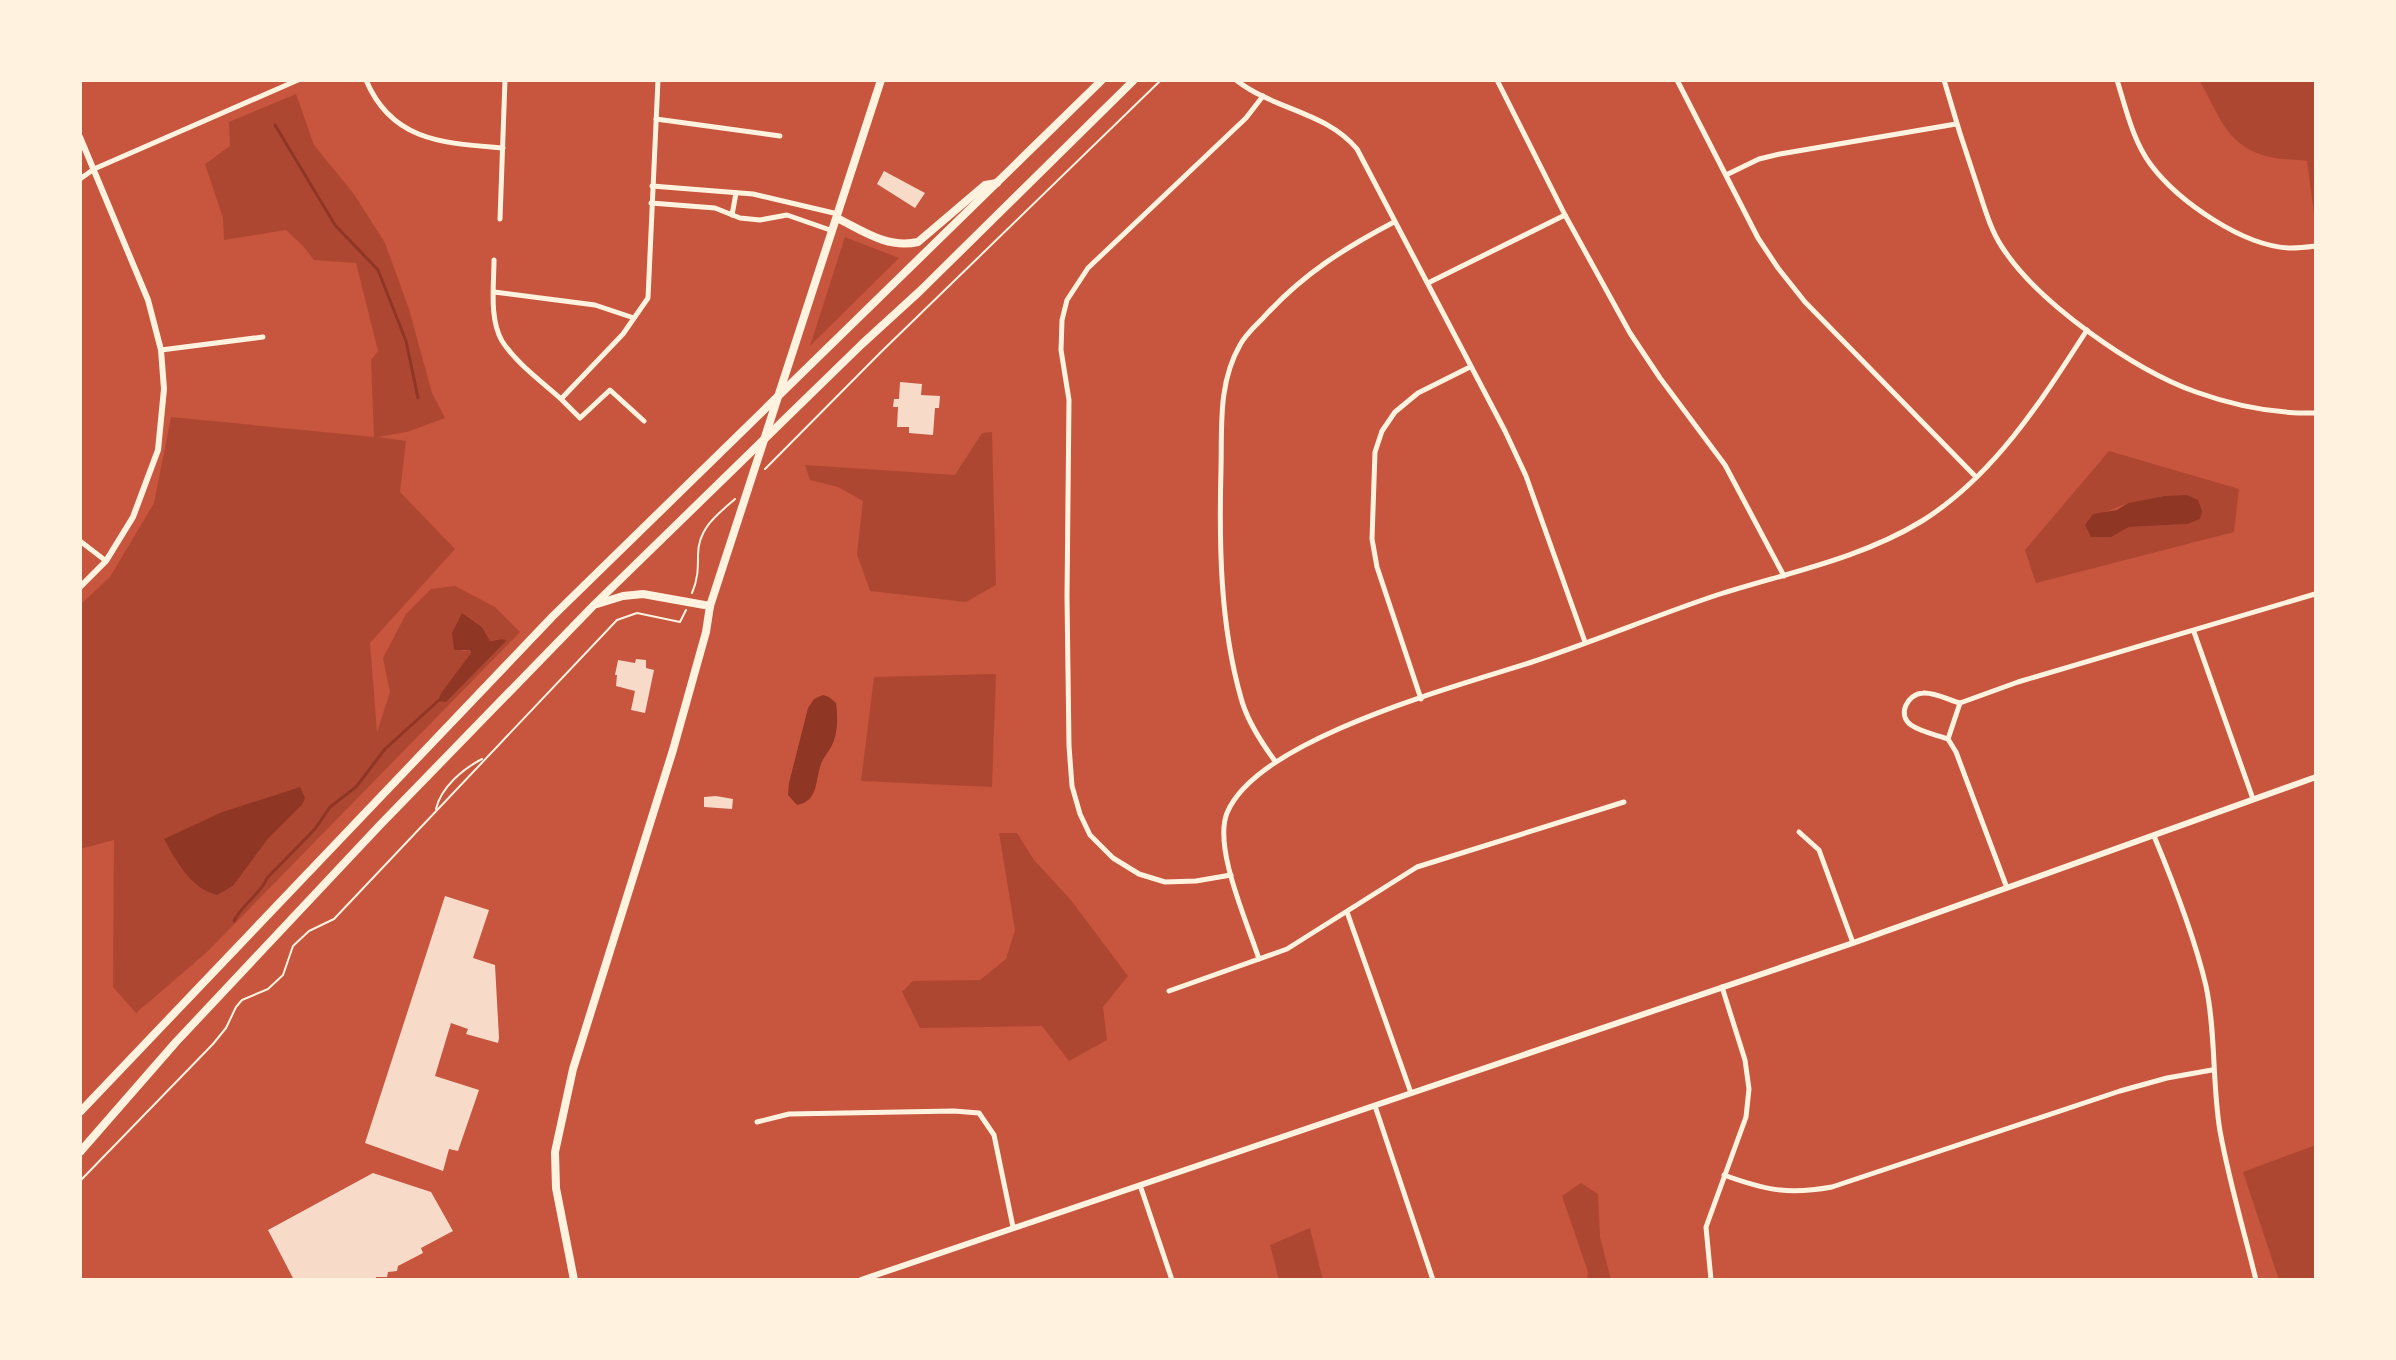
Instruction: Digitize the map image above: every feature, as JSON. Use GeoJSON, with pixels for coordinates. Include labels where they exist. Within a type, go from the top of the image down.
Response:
{"type":"FeatureCollection","features":[{"type":"Feature","properties":{"kind":"main road"},"geometry":{"type":"LineString","coordinates":[[574,1280],[556,1188],[555,1152],[573,1069],[673,750],[706,632],[710,606],[881,80]]}},
{"type":"Feature","properties":{"kind":"main road"},"geometry":{"type":"LineString","coordinates":[[80,1112],[532,637],[1102,80]]}},
{"type":"Feature","properties":{"kind":"main road"},"geometry":{"type":"LineString","coordinates":[[80,1152],[176,1042],[594,605],[1134,80]]}},
{"type":"Feature","properties":{"kind":"main road"},"geometry":{"type":"LineString","coordinates":[[838,216],[883,241],[903,245],[918,242],[985,185],[998,183]]}},
{"type":"Feature","properties":{"kind":"main road"},"geometry":{"type":"LineString","coordinates":[[594,605],[623,596],[643,594],[710,606]]}},
{"type":"Feature","properties":{"kind":"street"},"geometry":{"type":"LineString","coordinates":[[80,179],[94,169],[298,80]]}},
{"type":"Feature","properties":{"kind":"street"},"geometry":{"type":"LineString","coordinates":[[366,80],[375,100],[402,128],[430,139],[503,148]]}},
{"type":"Feature","properties":{"kind":"street"},"geometry":{"type":"LineString","coordinates":[[500,219],[505,80]]}},
{"type":"Feature","properties":{"kind":"street"},"geometry":{"type":"LineString","coordinates":[[561,399],[623,334],[648,298],[658,80]]}},
{"type":"Feature","properties":{"kind":"street"},"geometry":{"type":"LineString","coordinates":[[1236,80],[1263,96],[1326,122],[1346,135],[1357,149],[1526,476],[1585,642]]}},
{"type":"Feature","properties":{"kind":"street"},"geometry":{"type":"LineString","coordinates":[[1497,80],[1565,215],[1630,333],[1725,465],[1784,576]]}},
{"type":"Feature","properties":{"kind":"street"},"geometry":{"type":"LineString","coordinates":[[1677,80],[1758,238],[1805,302],[1976,477]]}},
{"type":"Feature","properties":{"kind":"street"},"geometry":{"type":"LineString","coordinates":[[1944,80],[1987,214],[2002,247],[2042,291],[2087,330],[2144,366],[2195,392],[2255,409],[2291,414],[2316,413]]}},
{"type":"Feature","properties":{"kind":"street"},"geometry":{"type":"LineString","coordinates":[[2117,80],[2131,127],[2150,163],[2172,189],[2213,219],[2250,239],[2289,248],[2316,246]]}},
{"type":"Feature","properties":{"kind":"street"},"geometry":{"type":"LineString","coordinates":[[1231,875],[1165,882],[1139,874],[1113,858],[1090,835],[1080,814],[1072,786],[1069,746],[1069,400],[1061,350],[1062,320],[1067,300],[1088,268],[1246,118],[1263,96]]}},
{"type":"Feature","properties":{"kind":"street"},"geometry":{"type":"LineString","coordinates":[[656,119],[780,136]]}},
{"type":"Feature","properties":{"kind":"street"},"geometry":{"type":"LineString","coordinates":[[1726,175],[1759,159],[1780,154],[1956,124]]}},
{"type":"Feature","properties":{"kind":"street"},"geometry":{"type":"LineString","coordinates":[[80,137],[148,300],[161,350],[164,389],[158,450],[133,517],[106,561],[80,587]]}},
{"type":"Feature","properties":{"kind":"street"},"geometry":{"type":"LineString","coordinates":[[652,186],[788,201],[838,216]]}},
{"type":"Feature","properties":{"kind":"street"},"geometry":{"type":"LineString","coordinates":[[732,215],[736,193]]}},
{"type":"Feature","properties":{"kind":"street"},"geometry":{"type":"LineString","coordinates":[[651,203],[715,208],[760,220],[787,215],[833,231]]}},
{"type":"Feature","properties":{"kind":"street"},"geometry":{"type":"LineString","coordinates":[[1428,283],[1565,215]]}},
{"type":"Feature","properties":{"kind":"street"},"geometry":{"type":"LineString","coordinates":[[1275,761],[1258,739],[1241,700],[1219,555],[1222,404],[1227,369],[1242,341],[1287,292],[1342,250],[1394,222]]}},
{"type":"Feature","properties":{"kind":"street"},"geometry":{"type":"LineString","coordinates":[[494,260],[494,314],[501,339],[517,359],[580,418],[610,390],[644,421]]}},
{"type":"Feature","properties":{"kind":"street"},"geometry":{"type":"LineString","coordinates":[[494,292],[595,305],[634,318]]}},
{"type":"Feature","properties":{"kind":"street"},"geometry":{"type":"LineString","coordinates":[[1259,959],[1231,875],[1224,840],[1225,817],[1245,786],[1275,761],[1348,725],[1718,595],[1854,553],[1913,526],[1976,477],[2005,446],[2087,330]]}},
{"type":"Feature","properties":{"kind":"street"},"geometry":{"type":"LineString","coordinates":[[161,350],[263,337]]}},
{"type":"Feature","properties":{"kind":"street"},"geometry":{"type":"LineString","coordinates":[[1421,699],[1377,567],[1372,539],[1375,452],[1382,431],[1395,412],[1418,393],[1470,367]]}},
{"type":"Feature","properties":{"kind":"street"},"geometry":{"type":"LineString","coordinates":[[80,541],[106,561]]}},
{"type":"Feature","properties":{"kind":"street"},"geometry":{"type":"LineString","coordinates":[[2007,889],[1956,752],[1948,739],[1911,725],[1905,716],[1905,705],[1912,696],[1924,693],[1960,703],[2033,678],[2315,594]]}},
{"type":"Feature","properties":{"kind":"street"},"geometry":{"type":"LineString","coordinates":[[2194,632],[2253,799]]}},
{"type":"Feature","properties":{"kind":"street"},"geometry":{"type":"LineString","coordinates":[[1948,739],[1960,703]]}},
{"type":"Feature","properties":{"kind":"street"},"geometry":{"type":"LineString","coordinates":[[861,1280],[1853,943],[2316,777]]}},
{"type":"Feature","properties":{"kind":"street"},"geometry":{"type":"LineString","coordinates":[[1169,991],[1287,949],[1417,867],[1624,802]]}},
{"type":"Feature","properties":{"kind":"street"},"geometry":{"type":"LineString","coordinates":[[1799,832],[1819,850],[1853,943]]}},
{"type":"Feature","properties":{"kind":"street"},"geometry":{"type":"LineString","coordinates":[[2154,836],[2199,957],[2212,1025],[2212,1070],[2220,1132],[2256,1280]]}},
{"type":"Feature","properties":{"kind":"street"},"geometry":{"type":"LineString","coordinates":[[1347,912],[1411,1093]]}},
{"type":"Feature","properties":{"kind":"street"},"geometry":{"type":"LineString","coordinates":[[1711,1280],[1706,1227],[1746,1117],[1749,1089],[1745,1060],[1722,987]]}},
{"type":"Feature","properties":{"kind":"street"},"geometry":{"type":"LineString","coordinates":[[1724,1175],[1763,1189],[1785,1192],[1832,1187],[2120,1091],[2212,1070]]}},
{"type":"Feature","properties":{"kind":"street"},"geometry":{"type":"LineString","coordinates":[[1375,1106],[1433,1280]]}},
{"type":"Feature","properties":{"kind":"street"},"geometry":{"type":"LineString","coordinates":[[757,1122],[789,1114],[979,1113],[994,1135],[1013,1227]]}},
{"type":"Feature","properties":{"kind":"street"},"geometry":{"type":"LineString","coordinates":[[1140,1184],[1172,1280]]}},
{"type":"Feature","properties":{"kind":"path"},"geometry":{"type":"LineString","coordinates":[[80,1181],[213,1044],[242,1000],[268,989],[283,975],[293,946],[309,931],[334,919],[617,620],[637,613],[680,622],[697,581],[698,548],[711,519],[751,485],[880,353],[1161,80]]}},
{"type":"Feature","properties":{"kind":"path"},"geometry":{"type":"LineString","coordinates":[[436,809],[442,794],[464,770],[487,757]]}},
{"type":"Feature","properties":{"kind":"shaded area"},"geometry":{"type":"Polygon","coordinates":[[[2199,80],[2316,80],[2316,229],[2307,161],[2259,154],[2235,139],[2199,80]]]}},
{"type":"Feature","properties":{"kind":"shaded area"},"geometry":{"type":"Polygon","coordinates":[[[296,94],[314,145],[354,194],[385,243],[409,309],[432,393],[445,418],[407,432],[378,437],[406,441],[400,492],[455,549],[370,643],[377,732],[390,692],[383,658],[406,614],[431,589],[455,586],[495,607],[520,632],[206,953],[136,1013],[113,987],[114,840],[80,849],[80,605],[110,577],[154,503],[171,417],[374,437],[371,360],[378,351],[356,263],[314,260],[286,230],[224,240],[223,218],[205,164],[230,146],[229,122],[296,94]],[[462,613],[456,629],[462,651],[470,650],[471,653],[441,693],[498,639],[490,641],[482,627],[462,613]],[[290,790],[222,812],[199,823],[175,859],[183,870],[217,894],[233,886],[267,840],[302,805],[290,790]]]}},
{"type":"Feature","properties":{"kind":"shaded area"},"geometry":{"type":"Polygon","coordinates":[[[845,237],[899,258],[810,346],[845,237]]]}},
{"type":"Feature","properties":{"kind":"shaded area"},"geometry":{"type":"Polygon","coordinates":[[[992,432],[996,585],[966,602],[870,591],[857,554],[863,501],[838,487],[810,480],[805,465],[955,475],[982,433],[992,432]]]}},
{"type":"Feature","properties":{"kind":"shaded area"},"geometry":{"type":"Polygon","coordinates":[[[2109,451],[2239,489],[2234,532],[2036,583],[2025,550],[2109,451]],[[2164,496],[2128,503],[2106,512],[2111,537],[2129,527],[2187,524],[2164,496]]]}},
{"type":"Feature","properties":{"kind":"shaded area"},"geometry":{"type":"Polygon","coordinates":[[[2187,495],[2198,500],[2202,511],[2200,519],[2187,524],[2129,527],[2111,537],[2091,537],[2085,525],[2093,514],[2117,510],[2128,503],[2187,495]]]}},
{"type":"Feature","properties":{"kind":"shaded area"},"geometry":{"type":"Polygon","coordinates":[[[462,613],[482,627],[490,641],[506,641],[446,702],[438,701],[471,653],[470,650],[454,650],[452,633],[462,613]]]}},
{"type":"Feature","properties":{"kind":"shaded area"},"geometry":{"type":"Polygon","coordinates":[[[996,674],[992,787],[861,781],[874,677],[996,674]]]}},
{"type":"Feature","properties":{"kind":"shaded area"},"geometry":{"type":"Polygon","coordinates":[[[823,695],[836,703],[835,737],[821,764],[813,794],[797,805],[788,795],[789,783],[808,708],[814,699],[823,695]]]}},
{"type":"Feature","properties":{"kind":"shaded area"},"geometry":{"type":"Polygon","coordinates":[[[300,787],[305,798],[302,805],[267,840],[233,886],[217,895],[199,887],[192,880],[164,839],[222,812],[300,787]]]}},
{"type":"Feature","properties":{"kind":"shaded area"},"geometry":{"type":"Polygon","coordinates":[[[999,833],[1017,833],[1034,860],[1070,899],[1128,976],[1103,1007],[1107,1040],[1069,1061],[1042,1026],[920,1028],[902,992],[913,981],[980,980],[1006,959],[1015,930],[999,833]]]}},
{"type":"Feature","properties":{"kind":"shaded area"},"geometry":{"type":"Polygon","coordinates":[[[2316,1145],[2316,1280],[2279,1280],[2243,1172],[2316,1145]]]}},
{"type":"Feature","properties":{"kind":"shaded area"},"geometry":{"type":"Polygon","coordinates":[[[1581,1183],[1598,1194],[1600,1237],[1611,1280],[1587,1280],[1588,1272],[1562,1196],[1581,1183]]]}},
{"type":"Feature","properties":{"kind":"shaded area"},"geometry":{"type":"Polygon","coordinates":[[[1310,1228],[1323,1280],[1279,1280],[1270,1245],[1310,1228]]]}},
{"type":"Feature","properties":{"kind":"building"},"geometry":{"type":"Polygon","coordinates":[[[884,171],[925,193],[915,208],[877,184],[884,171]]]}},
{"type":"Feature","properties":{"kind":"building"},"geometry":{"type":"Polygon","coordinates":[[[900,382],[922,384],[921,395],[940,396],[939,408],[935,408],[933,435],[909,433],[909,427],[897,427],[898,407],[893,407],[894,399],[899,399],[900,382]]]}},
{"type":"Feature","properties":{"kind":"building"},"geometry":{"type":"Polygon","coordinates":[[[636,659],[646,660],[646,668],[654,670],[645,713],[631,710],[635,691],[616,686],[618,660],[635,663],[636,659]]]}},
{"type":"Feature","properties":{"kind":"building"},"geometry":{"type":"Polygon","coordinates":[[[704,797],[733,799],[732,809],[704,807],[704,797]]]}},
{"type":"Feature","properties":{"kind":"building"},"geometry":{"type":"Polygon","coordinates":[[[445,896],[489,910],[473,958],[495,965],[499,1038],[498,1043],[466,1034],[468,1029],[451,1023],[435,1076],[479,1090],[458,1151],[449,1149],[443,1171],[365,1143],[445,896]]]}},
{"type":"Feature","properties":{"kind":"building"},"geometry":{"type":"Polygon","coordinates":[[[373,1173],[431,1192],[453,1231],[421,1248],[423,1253],[398,1266],[397,1271],[388,1272],[387,1277],[376,1277],[376,1280],[294,1280],[268,1230],[373,1173]]]}},
{"type":"Feature","properties":{"kind":"waterway"},"geometry":{"type":"LineString","coordinates":[[275,125],[335,225],[378,270],[406,341],[418,398]]}},
{"type":"Feature","properties":{"kind":"waterway"},"geometry":{"type":"LineString","coordinates":[[234,921],[267,878],[315,829],[330,807],[356,787],[385,749],[438,701]]}}]}
